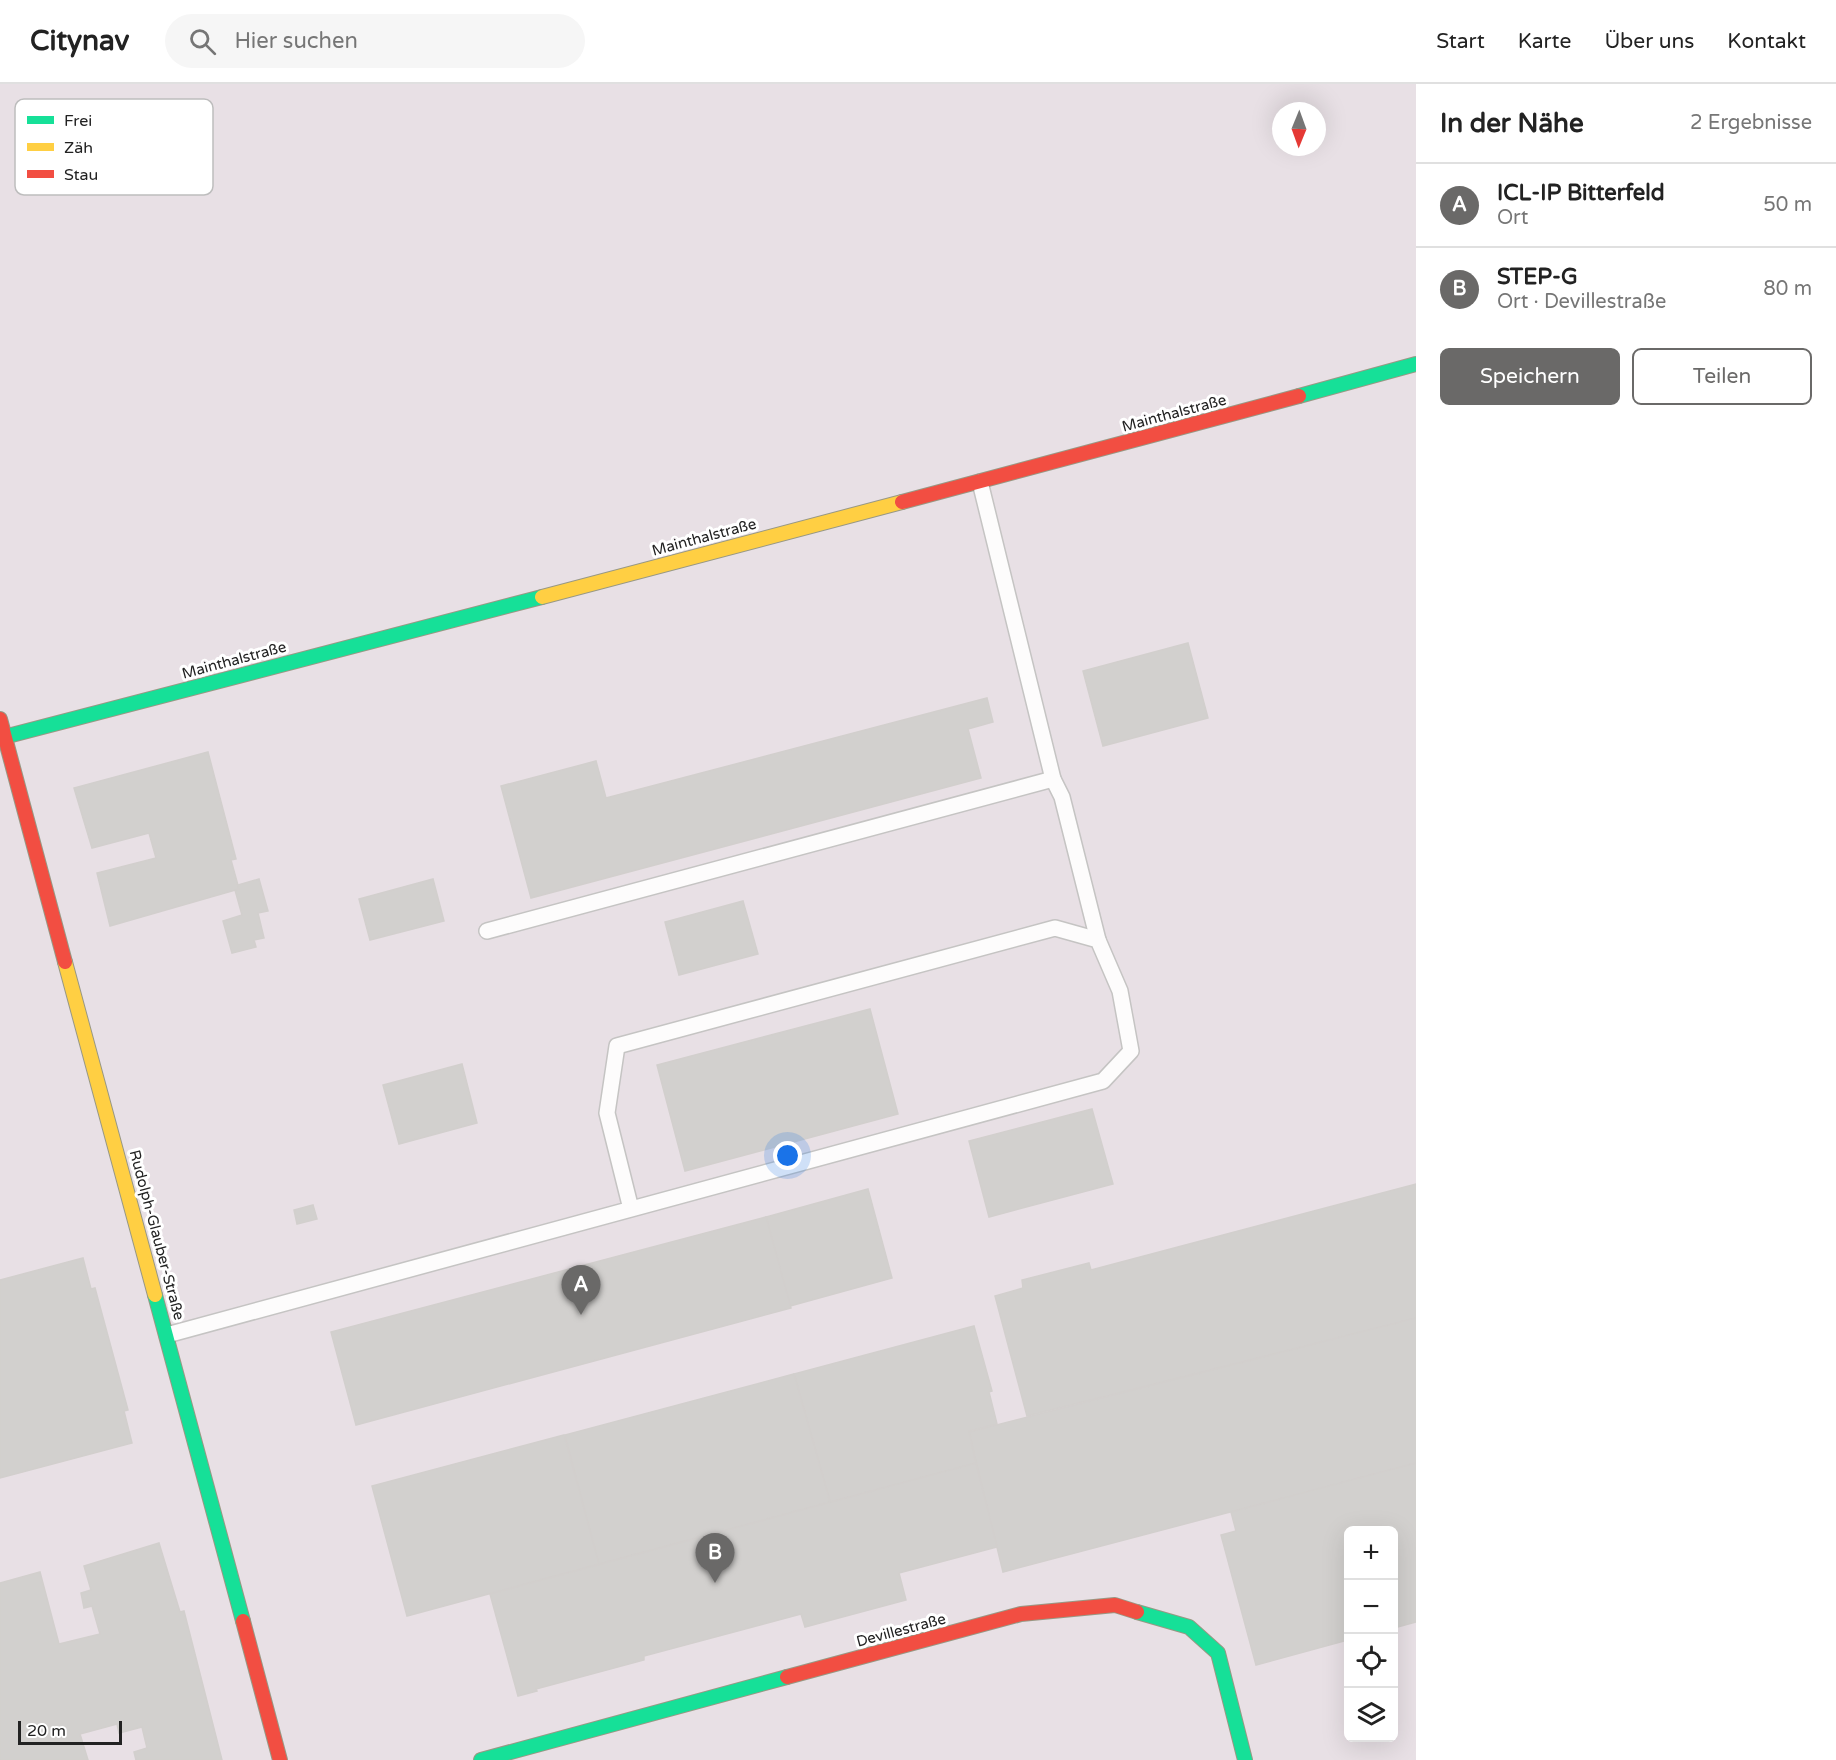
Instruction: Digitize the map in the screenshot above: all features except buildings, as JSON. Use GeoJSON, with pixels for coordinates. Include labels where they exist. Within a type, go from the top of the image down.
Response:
{"type":"FeatureCollection","features":[{"type":"Feature","properties":{"kind":"street","name":"Mainthalstraße"},"geometry":{"type":"LineString","coordinates":[[2,738],[980,482],[1416,364]]}},
{"type":"Feature","properties":{"kind":"street","name":"Rudolph-Glauber-Straße"},"geometry":{"type":"LineString","coordinates":[[0,718],[2,738],[167,1335],[280,1760]]}},
{"type":"Feature","properties":{"kind":"street","name":"Devillestraße"},"geometry":{"type":"LineString","coordinates":[[481,1760],[1022,1614],[1115,1605],[1189,1627],[1218,1653],[1245,1760]]}},
{"type":"Feature","properties":{"kind":"lane"},"geometry":{"type":"LineString","coordinates":[[167,1335],[1103,1081],[1131,1051],[1120,992],[1098,940],[1062,797],[1053,779],[980,482]]}},
{"type":"Feature","properties":{"kind":"lane"},"geometry":{"type":"LineString","coordinates":[[487,931],[1053,779]]}},
{"type":"Feature","properties":{"kind":"lane"},"geometry":{"type":"LineString","coordinates":[[631,1209],[606,1113],[617,1046],[1055,928],[1098,940]]}},
{"type":"Feature","properties":{"kind":"shaded area"},"geometry":{"type":"Polygon","coordinates":[[[0,84],[1416,84],[1416,1760],[0,1760],[0,84]]]}},
{"type":"Feature","properties":{"kind":"traffic: fast"},"geometry":{"type":"LineString","coordinates":[[1299,396],[1416,364]]}},
{"type":"Feature","properties":{"kind":"traffic: fast"},"geometry":{"type":"LineString","coordinates":[[0,738],[542,597]]}},
{"type":"Feature","properties":{"kind":"traffic: fast"},"geometry":{"type":"LineString","coordinates":[[155,1295],[243,1621]]}},
{"type":"Feature","properties":{"kind":"traffic: fast"},"geometry":{"type":"LineString","coordinates":[[1137,1612],[1189,1627],[1218,1653],[1245,1760]]}},
{"type":"Feature","properties":{"kind":"traffic: fast"},"geometry":{"type":"LineString","coordinates":[[481,1760],[787,1677]]}},
{"type":"Feature","properties":{"kind":"traffic: slow"},"geometry":{"type":"LineString","coordinates":[[542,597],[902,502]]}},
{"type":"Feature","properties":{"kind":"traffic: slow"},"geometry":{"type":"LineString","coordinates":[[65,962],[155,1295]]}},
{"type":"Feature","properties":{"kind":"traffic: jam"},"geometry":{"type":"LineString","coordinates":[[902,502],[1299,396]]}},
{"type":"Feature","properties":{"kind":"traffic: jam"},"geometry":{"type":"LineString","coordinates":[[0,719],[65,962]]}},
{"type":"Feature","properties":{"kind":"traffic: jam"},"geometry":{"type":"LineString","coordinates":[[787,1677],[1021,1614],[1115,1605],[1137,1612]]}},
{"type":"Feature","properties":{"kind":"traffic: jam"},"geometry":{"type":"LineString","coordinates":[[243,1621],[280,1760]]}},
{"type":"Feature","properties":{"kind":"place","name":"ICL-IP Bitterfeld"},"geometry":{"type":"Point","coordinates":[581,1315]}},
{"type":"Feature","properties":{"kind":"place","name":"STEP-G"},"geometry":{"type":"Point","coordinates":[715,1583]}}]}
